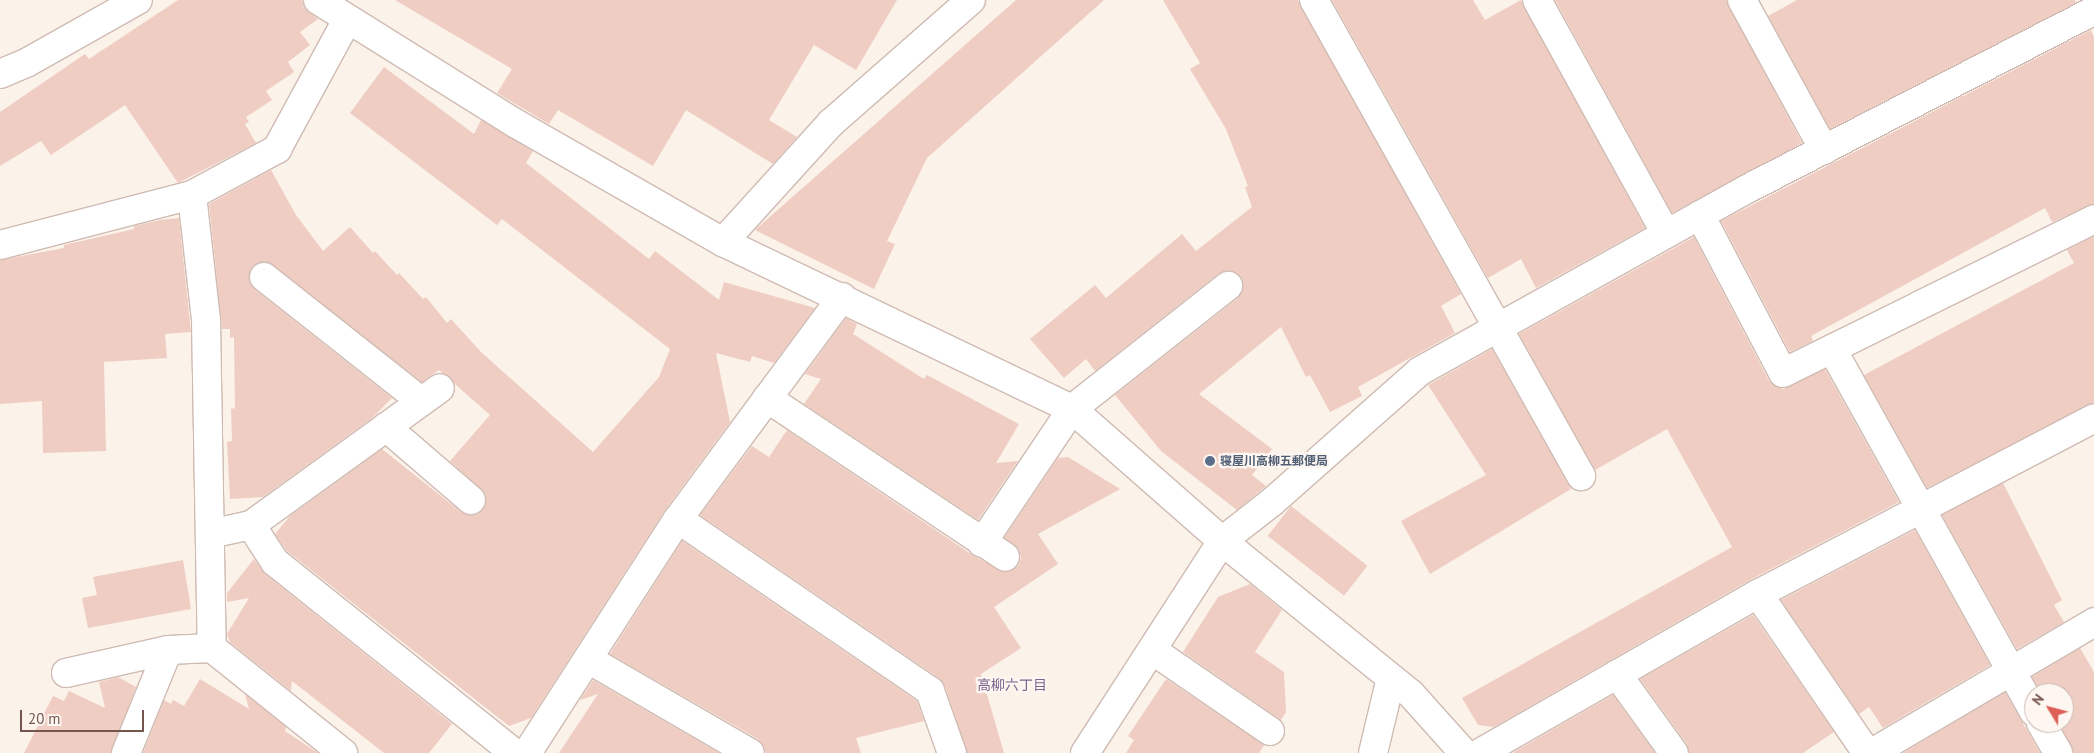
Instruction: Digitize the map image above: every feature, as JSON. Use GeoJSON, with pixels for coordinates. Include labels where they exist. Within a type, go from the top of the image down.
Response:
{"type":"FeatureCollection","features":[{"type":"Feature","properties":{"kind":"street"},"geometry":{"type":"LineString","coordinates":[[0,74],[28,62],[138,0]]}},
{"type":"Feature","properties":{"kind":"street"},"geometry":{"type":"LineString","coordinates":[[318,0],[515,123],[723,242],[842,297],[1072,409],[1222,541],[1412,694],[1464,753]]}},
{"type":"Feature","properties":{"kind":"street"},"geometry":{"type":"LineString","coordinates":[[723,242],[831,123],[971,0]]}},
{"type":"Feature","properties":{"kind":"street"},"geometry":{"type":"LineString","coordinates":[[1314,0],[1581,476]]}},
{"type":"Feature","properties":{"kind":"street"},"geometry":{"type":"LineString","coordinates":[[1537,0],[1666,234]]}},
{"type":"Feature","properties":{"kind":"street"},"geometry":{"type":"LineString","coordinates":[[1742,0],[1824,150]]}},
{"type":"Feature","properties":{"kind":"street"},"geometry":{"type":"LineString","coordinates":[[1085,753],[1222,541],[1272,502],[1420,371],[1700,215],[2094,11]]}},
{"type":"Feature","properties":{"kind":"street"},"geometry":{"type":"LineString","coordinates":[[0,245],[192,196],[276,149],[348,20]]}},
{"type":"Feature","properties":{"kind":"street"},"geometry":{"type":"LineString","coordinates":[[192,196],[206,320],[212,648]]}},
{"type":"Feature","properties":{"kind":"street"},"geometry":{"type":"LineString","coordinates":[[1700,215],[1783,372],[2094,219]]}},
{"type":"Feature","properties":{"kind":"street"},"geometry":{"type":"LineString","coordinates":[[210,534],[251,525],[430,394],[264,277]]}},
{"type":"Feature","properties":{"kind":"street"},"geometry":{"type":"LineString","coordinates":[[982,543],[1072,409],[1228,286]]}},
{"type":"Feature","properties":{"kind":"street"},"geometry":{"type":"LineString","coordinates":[[528,753],[678,518],[842,297]]}},
{"type":"Feature","properties":{"kind":"street"},"geometry":{"type":"LineString","coordinates":[[1832,349],[1919,509],[2024,694]]}},
{"type":"Feature","properties":{"kind":"street"},"geometry":{"type":"LineString","coordinates":[[767,398],[1004,557]]}},
{"type":"Feature","properties":{"kind":"street"},"geometry":{"type":"LineString","coordinates":[[1480,753],[1758,594],[2094,418]]}},
{"type":"Feature","properties":{"kind":"street"},"geometry":{"type":"LineString","coordinates":[[386,427],[471,500]]}},
{"type":"Feature","properties":{"kind":"street"},"geometry":{"type":"LineString","coordinates":[[678,518],[930,691],[952,753]]}},
{"type":"Feature","properties":{"kind":"street"},"geometry":{"type":"LineString","coordinates":[[251,525],[275,562],[514,753]]}},
{"type":"Feature","properties":{"kind":"street"},"geometry":{"type":"LineString","coordinates":[[1758,594],[1867,753]]}},
{"type":"Feature","properties":{"kind":"street"},"geometry":{"type":"LineString","coordinates":[[1872,753],[2010,669],[2094,622]]}},
{"type":"Feature","properties":{"kind":"street"},"geometry":{"type":"LineString","coordinates":[[66,673],[168,650],[212,648],[326,748]]}},
{"type":"Feature","properties":{"kind":"street"},"geometry":{"type":"LineString","coordinates":[[126,753],[168,650]]}},
{"type":"Feature","properties":{"kind":"street"},"geometry":{"type":"LineString","coordinates":[[1152,650],[1270,731]]}},
{"type":"Feature","properties":{"kind":"street"},"geometry":{"type":"LineString","coordinates":[[588,659],[750,753]]}},
{"type":"Feature","properties":{"kind":"street"},"geometry":{"type":"LineString","coordinates":[[1616,674],[1674,753]]}},
{"type":"Feature","properties":{"kind":"street"},"geometry":{"type":"LineString","coordinates":[[1373,753],[1391,678]]}},
{"type":"Feature","properties":{"kind":"street"},"geometry":{"type":"LineString","coordinates":[[2046,733],[2058,753]]}},
{"type":"Feature","properties":{"kind":"building"},"geometry":{"type":"Polygon","coordinates":[[[178,0],[302,0],[304,8],[318,19],[300,32],[310,45],[288,62],[294,72],[266,91],[272,100],[246,117],[249,122],[245,124],[256,143],[178,183],[125,105],[51,155],[41,141],[0,166],[0,112],[85,54],[89,59],[178,0]]]}},
{"type":"Feature","properties":{"kind":"building"},"geometry":{"type":"Polygon","coordinates":[[[395,0],[897,0],[856,70],[814,45],[769,120],[797,137],[773,164],[686,110],[653,166],[558,110],[549,124],[497,93],[512,69],[395,0]]]}},
{"type":"Feature","properties":{"kind":"building"},"geometry":{"type":"Polygon","coordinates":[[[1016,0],[1104,0],[927,158],[887,241],[895,244],[874,289],[755,230],[1016,0]]]}},
{"type":"Feature","properties":{"kind":"building"},"geometry":{"type":"Polygon","coordinates":[[[1163,0],[1298,0],[1461,294],[1441,306],[1455,333],[1358,387],[1362,396],[1330,412],[1310,375],[1306,377],[1281,327],[1199,394],[1272,449],[1252,475],[1266,486],[1237,510],[1161,451],[1115,395],[1238,298],[1243,284],[1240,276],[1226,271],[1218,274],[1095,371],[1086,359],[1064,378],[1030,339],[1095,285],[1106,298],[1182,234],[1196,251],[1252,207],[1245,187],[1248,186],[1226,129],[1190,69],[1200,63],[1163,0]]]}},
{"type":"Feature","properties":{"kind":"building"},"geometry":{"type":"Polygon","coordinates":[[[1332,0],[1473,0],[1485,20],[1521,0],[1645,228],[1536,288],[1521,259],[1488,278],[1332,0]]]}},
{"type":"Feature","properties":{"kind":"building"},"geometry":{"type":"Polygon","coordinates":[[[1555,0],[1726,0],[1802,143],[1672,213],[1555,0]]]}},
{"type":"Feature","properties":{"kind":"building"},"geometry":{"type":"Polygon","coordinates":[[[1797,0],[2075,0],[2076,3],[1830,129],[1768,16],[1797,0]]]}},
{"type":"Feature","properties":{"kind":"building"},"geometry":{"type":"Polygon","coordinates":[[[2091,30],[2094,37],[2094,204],[2052,222],[2045,208],[1811,336],[1813,341],[1790,352],[1721,221],[2091,30]]]}},
{"type":"Feature","properties":{"kind":"building"},"geometry":{"type":"Polygon","coordinates":[[[384,67],[474,134],[481,120],[533,151],[526,163],[649,259],[655,251],[719,300],[724,282],[815,308],[774,363],[752,356],[750,362],[716,353],[730,422],[665,510],[531,718],[509,726],[287,551],[275,534],[290,516],[382,449],[461,512],[477,515],[486,503],[486,494],[450,461],[490,415],[439,370],[422,382],[267,262],[251,268],[249,282],[254,289],[392,398],[372,418],[263,497],[230,499],[227,442],[232,441],[231,409],[235,408],[234,337],[230,338],[230,329],[222,329],[209,204],[271,170],[296,215],[323,251],[350,227],[373,253],[375,251],[397,275],[399,273],[423,299],[426,297],[447,323],[451,319],[481,352],[593,452],[659,377],[670,349],[502,219],[497,225],[350,113],[384,67]]]}},
{"type":"Feature","properties":{"kind":"building"},"geometry":{"type":"Polygon","coordinates":[[[179,218],[191,332],[165,334],[167,358],[104,362],[106,451],[43,453],[42,401],[0,404],[0,260],[64,248],[64,245],[134,229],[134,226],[179,218]]]}},
{"type":"Feature","properties":{"kind":"building"},"geometry":{"type":"Polygon","coordinates":[[[2094,236],[2094,402],[1927,488],[1864,375],[2074,263],[2067,250],[2094,236]]]}},
{"type":"Feature","properties":{"kind":"building"},"geometry":{"type":"Polygon","coordinates":[[[1694,237],[1769,381],[1783,389],[1825,369],[1899,502],[1750,580],[1494,727],[1478,725],[1462,698],[1732,547],[1667,429],[1595,470],[1519,334],[1694,237]]]}},
{"type":"Feature","properties":{"kind":"building"},"geometry":{"type":"Polygon","coordinates":[[[846,318],[857,324],[853,334],[924,379],[927,375],[1019,424],[996,463],[1018,461],[978,520],[804,404],[821,379],[805,374],[846,318]]]}},
{"type":"Feature","properties":{"kind":"building"},"geometry":{"type":"Polygon","coordinates":[[[1492,349],[1571,489],[1430,574],[1401,521],[1486,475],[1428,385],[1492,349]]]}},
{"type":"Feature","properties":{"kind":"building"},"geometry":{"type":"Polygon","coordinates":[[[787,430],[974,556],[1004,572],[1018,566],[1021,558],[1019,550],[1004,538],[1058,458],[1068,457],[1120,489],[1038,534],[1058,564],[994,607],[1021,648],[981,674],[1004,753],[967,753],[945,686],[939,678],[700,515],[752,446],[769,457],[787,430]]]}},
{"type":"Feature","properties":{"kind":"building"},"geometry":{"type":"Polygon","coordinates":[[[2003,483],[2062,600],[2054,605],[2064,622],[2017,649],[1942,515],[2003,483]]]}},
{"type":"Feature","properties":{"kind":"building"},"geometry":{"type":"Polygon","coordinates":[[[1291,506],[1367,566],[1344,596],[1268,536],[1291,506]]]}},
{"type":"Feature","properties":{"kind":"building"},"geometry":{"type":"Polygon","coordinates":[[[1915,530],[1990,665],[1883,728],[1869,707],[1859,714],[1781,600],[1915,530]]]}},
{"type":"Feature","properties":{"kind":"building"},"geometry":{"type":"Polygon","coordinates":[[[682,541],[917,701],[924,721],[856,738],[861,753],[766,753],[758,739],[610,654],[682,541]]]}},
{"type":"Feature","properties":{"kind":"building"},"geometry":{"type":"Polygon","coordinates":[[[254,559],[265,574],[452,724],[429,753],[384,753],[292,681],[291,691],[230,642],[227,634],[249,598],[227,602],[227,593],[254,559]]]}},
{"type":"Feature","properties":{"kind":"building"},"geometry":{"type":"Polygon","coordinates":[[[183,560],[191,609],[88,628],[82,598],[97,595],[93,577],[183,560]]]}},
{"type":"Feature","properties":{"kind":"building"},"geometry":{"type":"Polygon","coordinates":[[[1250,584],[1282,610],[1255,652],[1284,672],[1286,712],[1281,720],[1183,652],[1218,597],[1250,584]]]}},
{"type":"Feature","properties":{"kind":"building"},"geometry":{"type":"Polygon","coordinates":[[[1753,615],[1834,732],[1803,753],[1689,753],[1687,744],[1640,679],[1753,615]]]}},
{"type":"Feature","properties":{"kind":"building"},"geometry":{"type":"Polygon","coordinates":[[[2080,648],[2094,672],[2094,753],[2074,753],[2064,733],[2074,733],[2074,683],[2035,683],[2032,677],[2080,648]]]}},
{"type":"Feature","properties":{"kind":"building"},"geometry":{"type":"Polygon","coordinates":[[[118,677],[136,687],[111,753],[24,753],[53,696],[64,701],[69,691],[105,708],[99,682],[118,677]]]}},
{"type":"Feature","properties":{"kind":"building"},"geometry":{"type":"Polygon","coordinates":[[[200,679],[249,709],[245,694],[286,727],[285,731],[318,753],[143,753],[164,700],[171,704],[173,700],[184,706],[200,679]]]}},
{"type":"Feature","properties":{"kind":"building"},"geometry":{"type":"Polygon","coordinates":[[[1166,679],[1264,745],[1259,753],[1126,753],[1134,740],[1128,736],[1166,679]]]}},
{"type":"Feature","properties":{"kind":"building"},"geometry":{"type":"Polygon","coordinates":[[[593,680],[719,753],[559,753],[598,694],[580,700],[593,680]]]}},
{"type":"Feature","properties":{"kind":"building"},"geometry":{"type":"Polygon","coordinates":[[[2005,692],[2024,725],[2024,733],[2029,733],[2040,753],[1903,753],[2005,692]]]}},
{"type":"Feature","properties":{"kind":"building"},"geometry":{"type":"Polygon","coordinates":[[[1613,695],[1655,753],[1514,753],[1514,752],[1613,695]]]}},
{"type":"Feature","properties":{"kind":"place","name":"寝屋川高柳五郵便局"},"geometry":{"type":"Point","coordinates":[1210,461]}},
{"type":"Feature","properties":{"kind":"district","name":"高柳六丁目"},"geometry":{"type":"Point","coordinates":[1012,685]}}]}
